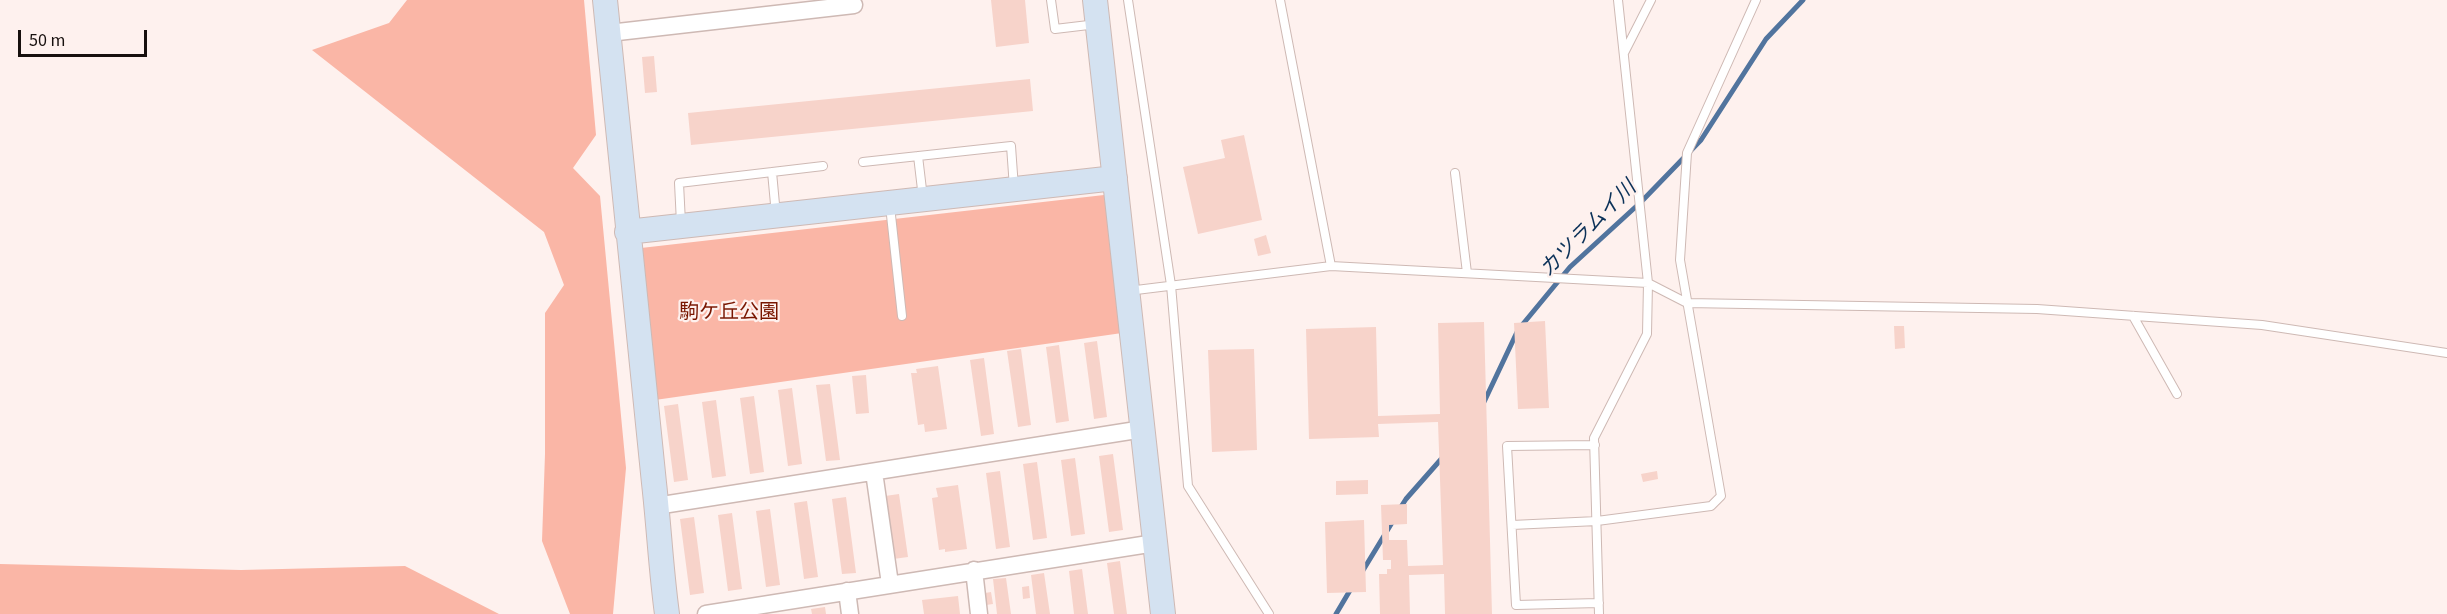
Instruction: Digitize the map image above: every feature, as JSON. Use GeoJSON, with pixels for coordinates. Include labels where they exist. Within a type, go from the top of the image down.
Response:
{"type":"FeatureCollection","features":[{"type":"Feature","properties":{"kind":"street"},"geometry":{"type":"LineString","coordinates":[[605,0],[656,506],[660,567],[667,614]]}},
{"type":"Feature","properties":{"kind":"street"},"geometry":{"type":"LineString","coordinates":[[1095,0],[1162,614]]}},
{"type":"Feature","properties":{"kind":"street"},"geometry":{"type":"LineString","coordinates":[[609,33],[854,5]]}},
{"type":"Feature","properties":{"kind":"street"},"geometry":{"type":"LineString","coordinates":[[627,232],[1115,178]]}},
{"type":"Feature","properties":{"kind":"street"},"geometry":{"type":"LineString","coordinates":[[656,506],[1143,429]]}},
{"type":"Feature","properties":{"kind":"street"},"geometry":{"type":"LineString","coordinates":[[874,472],[890,584]]}},
{"type":"Feature","properties":{"kind":"street"},"geometry":{"type":"LineString","coordinates":[[706,614],[1155,543]]}},
{"type":"Feature","properties":{"kind":"street"},"geometry":{"type":"LineString","coordinates":[[974,570],[979,614]]}},
{"type":"Feature","properties":{"kind":"street"},"geometry":{"type":"LineString","coordinates":[[847,591],[850,614]]}},
{"type":"Feature","properties":{"kind":"lane"},"geometry":{"type":"LineString","coordinates":[[1051,0],[1054,29],[1098,24]]}},
{"type":"Feature","properties":{"kind":"lane"},"geometry":{"type":"LineString","coordinates":[[1128,0],[1171,285],[1188,486],[1269,614]]}},
{"type":"Feature","properties":{"kind":"lane"},"geometry":{"type":"LineString","coordinates":[[1280,0],[1331,266]]}},
{"type":"Feature","properties":{"kind":"lane"},"geometry":{"type":"LineString","coordinates":[[1599,614],[1594,438],[1647,334],[1648,283],[1618,0]]}},
{"type":"Feature","properties":{"kind":"lane"},"geometry":{"type":"LineString","coordinates":[[1624,54],[1651,0]]}},
{"type":"Feature","properties":{"kind":"lane"},"geometry":{"type":"LineString","coordinates":[[1512,525],[1597,521],[1711,506],[1721,496],[1680,260],[1687,153],[1756,0]]}},
{"type":"Feature","properties":{"kind":"lane"},"geometry":{"type":"LineString","coordinates":[[863,162],[1011,146],[1014,189]]}},
{"type":"Feature","properties":{"kind":"lane"},"geometry":{"type":"LineString","coordinates":[[918,156],[923,199]]}},
{"type":"Feature","properties":{"kind":"lane"},"geometry":{"type":"LineString","coordinates":[[682,226],[679,183],[823,166]]}},
{"type":"Feature","properties":{"kind":"lane"},"geometry":{"type":"LineString","coordinates":[[772,172],[776,215]]}},
{"type":"Feature","properties":{"kind":"lane"},"geometry":{"type":"LineString","coordinates":[[1455,173],[1467,273]]}},
{"type":"Feature","properties":{"kind":"lane"},"geometry":{"type":"LineString","coordinates":[[890,203],[902,316]]}},
{"type":"Feature","properties":{"kind":"lane"},"geometry":{"type":"LineString","coordinates":[[1128,291],[1331,266],[1648,283],[1687,303],[2037,309],[2262,325],[2447,353]]}},
{"type":"Feature","properties":{"kind":"lane"},"geometry":{"type":"LineString","coordinates":[[2133,316],[2177,394]]}},
{"type":"Feature","properties":{"kind":"lane"},"geometry":{"type":"LineString","coordinates":[[1595,445],[1507,446],[1516,605],[1599,603]]}},
{"type":"Feature","properties":{"kind":"green space"},"geometry":{"type":"Polygon","coordinates":[[[407,0],[584,0],[596,135],[573,168],[600,196],[626,468],[613,614],[570,614],[542,541],[545,454],[545,313],[564,285],[544,232],[312,50],[389,23],[407,0]]]}},
{"type":"Feature","properties":{"kind":"green space","name":"駒ケ丘公園"},"geometry":{"type":"Polygon","coordinates":[[[1104,195],[1122,333],[655,400],[641,248],[1104,195]]]}},
{"type":"Feature","properties":{"kind":"green space"},"geometry":{"type":"Polygon","coordinates":[[[0,564],[241,570],[405,566],[499,614],[0,614],[0,564]]]}},
{"type":"Feature","properties":{"kind":"building"},"geometry":{"type":"Polygon","coordinates":[[[991,0],[1025,0],[1029,43],[996,47],[991,0]]]}},
{"type":"Feature","properties":{"kind":"building"},"geometry":{"type":"Polygon","coordinates":[[[654,56],[657,92],[645,93],[642,57],[654,56]]]}},
{"type":"Feature","properties":{"kind":"building"},"geometry":{"type":"Polygon","coordinates":[[[1030,79],[1033,111],[691,145],[688,113],[1030,79]]]}},
{"type":"Feature","properties":{"kind":"building"},"geometry":{"type":"Polygon","coordinates":[[[1244,135],[1262,220],[1198,234],[1183,167],[1225,158],[1221,140],[1244,135]]]}},
{"type":"Feature","properties":{"kind":"building"},"geometry":{"type":"Polygon","coordinates":[[[1266,235],[1271,253],[1258,256],[1254,239],[1266,235]]]}},
{"type":"Feature","properties":{"kind":"building"},"geometry":{"type":"Polygon","coordinates":[[[1545,321],[1549,408],[1518,409],[1514,323],[1545,321]]]}},
{"type":"Feature","properties":{"kind":"building"},"geometry":{"type":"Polygon","coordinates":[[[1484,322],[1492,614],[1445,614],[1444,574],[1409,575],[1410,614],[1380,614],[1379,574],[1387,574],[1387,569],[1391,569],[1391,560],[1383,560],[1381,505],[1407,504],[1407,524],[1389,525],[1389,540],[1407,540],[1408,566],[1443,565],[1438,422],[1378,424],[1379,437],[1309,439],[1306,329],[1376,327],[1378,416],[1440,414],[1438,323],[1484,322]]]}},
{"type":"Feature","properties":{"kind":"building"},"geometry":{"type":"Polygon","coordinates":[[[1894,326],[1904,326],[1905,348],[1895,349],[1894,326]]]}},
{"type":"Feature","properties":{"kind":"building"},"geometry":{"type":"Polygon","coordinates":[[[1097,341],[1107,417],[1094,419],[1084,343],[1097,341]]]}},
{"type":"Feature","properties":{"kind":"building"},"geometry":{"type":"Polygon","coordinates":[[[1059,345],[1069,421],[1056,423],[1046,347],[1059,345]]]}},
{"type":"Feature","properties":{"kind":"building"},"geometry":{"type":"Polygon","coordinates":[[[1021,349],[1031,425],[1018,427],[1007,351],[1021,349]]]}},
{"type":"Feature","properties":{"kind":"building"},"geometry":{"type":"Polygon","coordinates":[[[1254,349],[1257,450],[1212,452],[1208,350],[1254,349]]]}},
{"type":"Feature","properties":{"kind":"building"},"geometry":{"type":"Polygon","coordinates":[[[984,358],[994,434],[981,436],[970,360],[984,358]]]}},
{"type":"Feature","properties":{"kind":"building"},"geometry":{"type":"Polygon","coordinates":[[[938,366],[947,429],[925,432],[924,424],[918,425],[911,373],[917,373],[916,369],[938,366]]]}},
{"type":"Feature","properties":{"kind":"building"},"geometry":{"type":"Polygon","coordinates":[[[866,375],[869,413],[856,414],[852,376],[866,375]]]}},
{"type":"Feature","properties":{"kind":"building"},"geometry":{"type":"Polygon","coordinates":[[[830,384],[840,460],[826,461],[816,385],[830,384]]]}},
{"type":"Feature","properties":{"kind":"building"},"geometry":{"type":"Polygon","coordinates":[[[792,388],[802,464],[788,466],[778,390],[792,388]]]}},
{"type":"Feature","properties":{"kind":"building"},"geometry":{"type":"Polygon","coordinates":[[[754,396],[764,472],[750,474],[740,398],[754,396]]]}},
{"type":"Feature","properties":{"kind":"building"},"geometry":{"type":"Polygon","coordinates":[[[716,400],[726,476],[712,478],[702,402],[716,400]]]}},
{"type":"Feature","properties":{"kind":"building"},"geometry":{"type":"Polygon","coordinates":[[[678,404],[688,480],[674,482],[664,406],[678,404]]]}},
{"type":"Feature","properties":{"kind":"building"},"geometry":{"type":"Polygon","coordinates":[[[1113,454],[1123,530],[1109,532],[1099,456],[1113,454]]]}},
{"type":"Feature","properties":{"kind":"building"},"geometry":{"type":"Polygon","coordinates":[[[1075,458],[1085,534],[1071,536],[1061,460],[1075,458]]]}},
{"type":"Feature","properties":{"kind":"building"},"geometry":{"type":"Polygon","coordinates":[[[1037,462],[1047,538],[1033,540],[1023,464],[1037,462]]]}},
{"type":"Feature","properties":{"kind":"building"},"geometry":{"type":"Polygon","coordinates":[[[1000,471],[1010,547],[996,549],[986,473],[1000,471]]]}},
{"type":"Feature","properties":{"kind":"building"},"geometry":{"type":"Polygon","coordinates":[[[1657,471],[1658,479],[1643,482],[1641,474],[1657,471]]]}},
{"type":"Feature","properties":{"kind":"building"},"geometry":{"type":"Polygon","coordinates":[[[1368,480],[1368,494],[1336,495],[1336,481],[1368,480]]]}},
{"type":"Feature","properties":{"kind":"building"},"geometry":{"type":"Polygon","coordinates":[[[958,485],[967,549],[945,552],[945,549],[939,550],[932,498],[938,497],[936,488],[958,485]]]}},
{"type":"Feature","properties":{"kind":"building"},"geometry":{"type":"Polygon","coordinates":[[[899,494],[908,557],[886,560],[878,497],[899,494]]]}},
{"type":"Feature","properties":{"kind":"building"},"geometry":{"type":"Polygon","coordinates":[[[846,497],[856,573],[842,574],[832,499],[846,497]]]}},
{"type":"Feature","properties":{"kind":"building"},"geometry":{"type":"Polygon","coordinates":[[[807,501],[818,577],[804,579],[794,503],[807,501]]]}},
{"type":"Feature","properties":{"kind":"building"},"geometry":{"type":"Polygon","coordinates":[[[770,509],[780,585],[766,587],[756,511],[770,509]]]}},
{"type":"Feature","properties":{"kind":"building"},"geometry":{"type":"Polygon","coordinates":[[[732,513],[742,589],[728,591],[718,515],[732,513]]]}},
{"type":"Feature","properties":{"kind":"building"},"geometry":{"type":"Polygon","coordinates":[[[694,517],[704,593],[690,595],[680,519],[694,517]]]}},
{"type":"Feature","properties":{"kind":"building"},"geometry":{"type":"Polygon","coordinates":[[[1364,520],[1366,592],[1327,593],[1325,522],[1364,520]]]}},
{"type":"Feature","properties":{"kind":"building"},"geometry":{"type":"Polygon","coordinates":[[[1120,561],[1127,614],[1114,614],[1107,563],[1120,561]]]}},
{"type":"Feature","properties":{"kind":"building"},"geometry":{"type":"Polygon","coordinates":[[[1082,569],[1088,614],[1074,614],[1069,571],[1082,569]]]}},
{"type":"Feature","properties":{"kind":"building"},"geometry":{"type":"Polygon","coordinates":[[[1044,573],[1050,614],[1036,614],[1031,575],[1044,573]]]}},
{"type":"Feature","properties":{"kind":"building"},"geometry":{"type":"Polygon","coordinates":[[[1006,578],[1011,614],[997,614],[993,579],[1006,578]]]}},
{"type":"Feature","properties":{"kind":"building"},"geometry":{"type":"Polygon","coordinates":[[[1029,586],[1030,598],[1023,599],[1022,587],[1029,586]]]}},
{"type":"Feature","properties":{"kind":"building"},"geometry":{"type":"Polygon","coordinates":[[[991,592],[993,604],[986,605],[985,593],[991,592]]]}},
{"type":"Feature","properties":{"kind":"building"},"geometry":{"type":"Polygon","coordinates":[[[958,596],[960,614],[924,614],[922,600],[958,596]]]}},
{"type":"Feature","properties":{"kind":"building"},"geometry":{"type":"Polygon","coordinates":[[[825,607],[826,614],[812,614],[811,609],[825,607]]]}},
{"type":"Feature","properties":{"kind":"waterway","name":"カツラムイ川"},"geometry":{"type":"LineString","coordinates":[[1484,402],[1518,330],[1570,267],[1641,202],[1701,140],[1766,39],[1803,0]]}},
{"type":"Feature","properties":{"kind":"waterway","name":"カツラムイ川"},"geometry":{"type":"LineString","coordinates":[[1399,510],[1443,457]]}},
{"type":"Feature","properties":{"kind":"waterway","name":"カツラムイ川"},"geometry":{"type":"LineString","coordinates":[[1362,572],[1393,521]]}},
{"type":"Feature","properties":{"kind":"waterway","name":"カツラムイ川"},"geometry":{"type":"LineString","coordinates":[[1336,614],[1352,587]]}}]}
